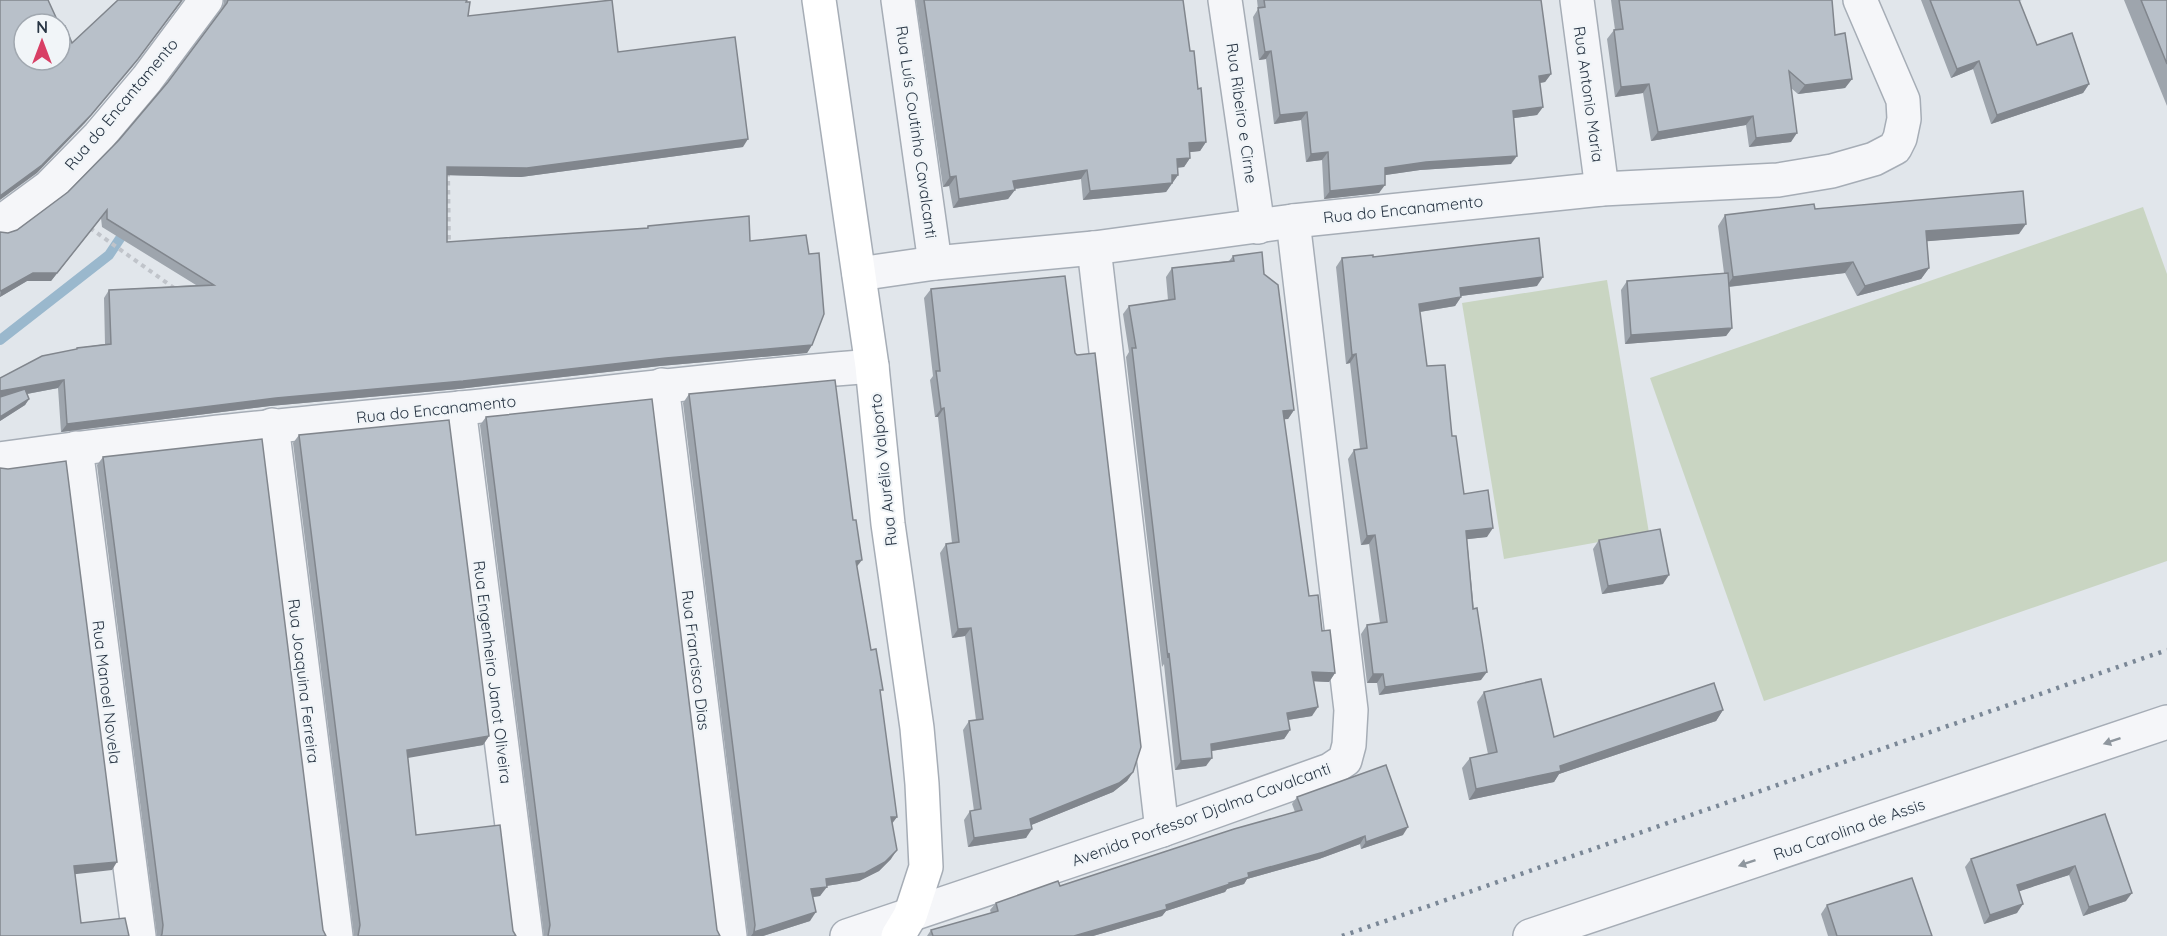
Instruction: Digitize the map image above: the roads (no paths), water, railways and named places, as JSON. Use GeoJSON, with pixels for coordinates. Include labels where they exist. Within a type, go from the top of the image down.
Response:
{"type":"FeatureCollection","features":[{"type":"Feature","properties":{"kind":"main road","name":"Rua Aurélio Valporto"},"geometry":{"type":"LineString","coordinates":[[819,0],[872,366],[888,524],[917,728],[924,804],[926,867],[904,926]]}},
{"type":"Feature","properties":{"kind":"street","name":"Rua do Encantamento"},"geometry":{"type":"LineString","coordinates":[[0,223],[49,188],[99,136],[206,0]]}},
{"type":"Feature","properties":{"kind":"street","name":"Rua Luís Coutinho Cavalcanti"},"geometry":{"type":"LineString","coordinates":[[898,0],[935,263]]}},
{"type":"Feature","properties":{"kind":"street","name":"Rua Ribeiro e Cirne"},"geometry":{"type":"LineString","coordinates":[[1225,0],[1258,227]]}},
{"type":"Feature","properties":{"kind":"street","name":"Rua Antonio Maria"},"geometry":{"type":"LineString","coordinates":[[1577,0],[1602,189]]}},
{"type":"Feature","properties":{"kind":"street","name":"Rua do Encanamento"},"geometry":{"type":"LineString","coordinates":[[859,274],[935,263],[1094,248],[1293,221],[1602,189],[1778,180],[1832,171],[1874,159],[1895,148],[1900,138],[1904,119],[1903,100],[1860,0]]}},
{"type":"Feature","properties":{"kind":"street","name":"Avenida Porfessor Djalma Cavalcanti"},"geometry":{"type":"LineString","coordinates":[[848,936],[904,926],[1330,770],[1345,760],[1349,745],[1351,710],[1293,221]]}},
{"type":"Feature","properties":{"kind":"street"},"geometry":{"type":"LineString","coordinates":[[1094,248],[1162,830]]}},
{"type":"Feature","properties":{"kind":"street","name":"Rua do Encanamento"},"geometry":{"type":"LineString","coordinates":[[0,459],[272,425],[872,366]]}},
{"type":"Feature","properties":{"kind":"street","name":"Rua Francisco Dias"},"geometry":{"type":"LineString","coordinates":[[662,385],[730,936]]}},
{"type":"Feature","properties":{"kind":"street","name":"Rua Engenheiro Janot Oliveira"},"geometry":{"type":"LineString","coordinates":[[459,408],[526,936]]}},
{"type":"Feature","properties":{"kind":"street","name":"Rua Joaquina Ferreira"},"geometry":{"type":"LineString","coordinates":[[272,425],[336,936]]}},
{"type":"Feature","properties":{"kind":"street","name":"Rua Manoel Novela"},"geometry":{"type":"LineString","coordinates":[[76,448],[139,936]]}},
{"type":"Feature","properties":{"kind":"street","name":"Rua Carolina de Assis"},"geometry":{"type":"LineString","coordinates":[[1530,936],[2167,722]]}},
{"type":"Feature","properties":{"kind":"waterway"},"geometry":{"type":"LineString","coordinates":[[0,340],[109,255],[127,228]]}},
{"type":"Feature","properties":{"kind":"railway"},"geometry":{"type":"LineString","coordinates":[[1342,936],[2167,650]]}}]}
